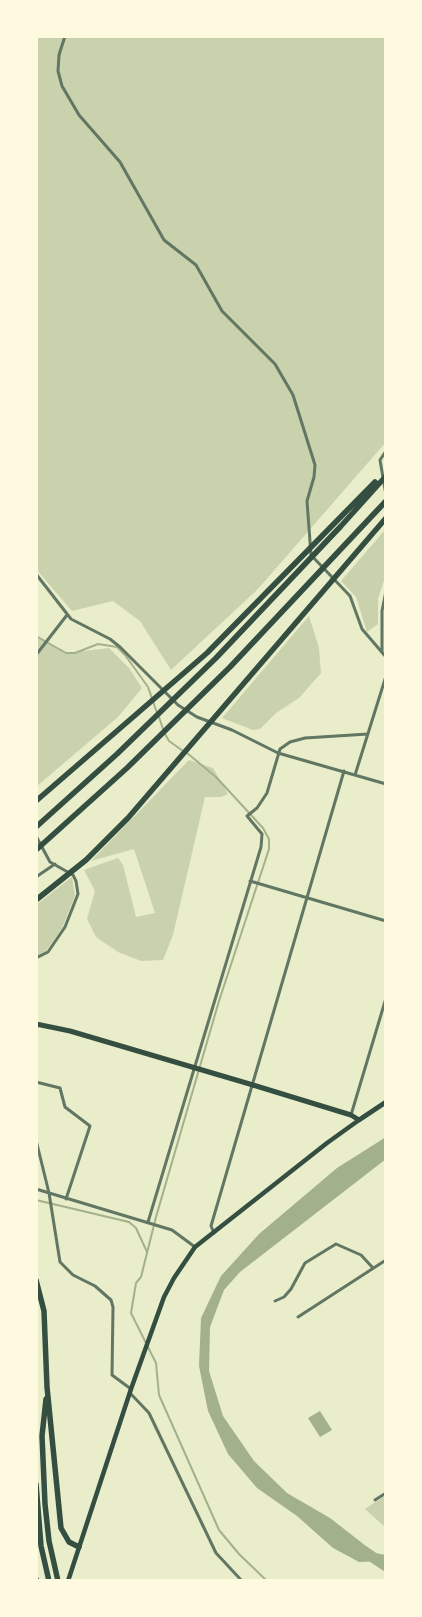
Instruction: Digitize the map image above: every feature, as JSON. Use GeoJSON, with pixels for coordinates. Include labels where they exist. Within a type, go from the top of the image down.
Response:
{"type":"FeatureCollection","features":[{"type":"Feature","properties":{"kind":"highway"},"geometry":{"type":"LineString","coordinates":[[36,801],[207,653],[386,474]]}},
{"type":"Feature","properties":{"kind":"highway"},"geometry":{"type":"LineString","coordinates":[[36,827],[117,754],[260,614],[386,474]]}},
{"type":"Feature","properties":{"kind":"highway"},"geometry":{"type":"LineString","coordinates":[[36,850],[127,768],[230,667],[386,501]]}},
{"type":"Feature","properties":{"kind":"highway"},"geometry":{"type":"LineString","coordinates":[[36,900],[86,860],[163,778],[386,518]]}},
{"type":"Feature","properties":{"kind":"highway"},"geometry":{"type":"LineString","coordinates":[[36,1280],[44,1311],[47,1387],[61,1528],[69,1542],[79,1547]]}},
{"type":"Feature","properties":{"kind":"highway"},"geometry":{"type":"LineString","coordinates":[[47,1387],[42,1436],[45,1504],[49,1541],[58,1581]]}},
{"type":"Feature","properties":{"kind":"highway"},"geometry":{"type":"LineString","coordinates":[[36,1484],[42,1546],[49,1581]]}},
{"type":"Feature","properties":{"kind":"main road"},"geometry":{"type":"LineString","coordinates":[[36,1024],[70,1031],[253,1085],[351,1115],[359,1120]]}},
{"type":"Feature","properties":{"kind":"main road"},"geometry":{"type":"LineString","coordinates":[[68,1581],[131,1391],[169,1287],[195,1247],[326,1143],[386,1102]]}},
{"type":"Feature","properties":{"kind":"street"},"geometry":{"type":"LineString","coordinates":[[65,36],[59,55],[58,70],[62,86],[79,115],[120,162],[164,240],[196,265],[222,311],[275,364],[293,395],[315,465],[314,477],[307,501],[311,555],[350,596],[362,629],[386,656]]}},
{"type":"Feature","properties":{"kind":"street"},"geometry":{"type":"LineString","coordinates":[[386,451],[380,460],[386,495]]}},
{"type":"Feature","properties":{"kind":"street"},"geometry":{"type":"LineString","coordinates":[[36,574],[71,619],[110,639],[178,705],[197,718],[232,730],[278,753],[386,784]]}},
{"type":"Feature","properties":{"kind":"street"},"geometry":{"type":"LineString","coordinates":[[382,652],[384,636],[382,611],[386,591]]}},
{"type":"Feature","properties":{"kind":"street"},"geometry":{"type":"LineString","coordinates":[[36,655],[67,615]]}},
{"type":"Feature","properties":{"kind":"street"},"geometry":{"type":"LineString","coordinates":[[355,776],[386,676]]}},
{"type":"Feature","properties":{"kind":"street"},"geometry":{"type":"LineString","coordinates":[[148,1222],[262,840],[258,827],[248,816],[257,808],[267,793],[280,748],[290,742],[305,738],[368,734]]}},
{"type":"Feature","properties":{"kind":"street"},"geometry":{"type":"LineString","coordinates":[[214,1233],[211,1226],[344,771]]}},
{"type":"Feature","properties":{"kind":"street"},"geometry":{"type":"LineString","coordinates":[[36,836],[45,855],[55,864],[73,875],[78,894],[60,933],[48,952],[36,958]]}},
{"type":"Feature","properties":{"kind":"street"},"geometry":{"type":"LineString","coordinates":[[36,877],[55,864]]}},
{"type":"Feature","properties":{"kind":"street"},"geometry":{"type":"LineString","coordinates":[[250,881],[386,921]]}},
{"type":"Feature","properties":{"kind":"street"},"geometry":{"type":"LineString","coordinates":[[351,1115],[386,998]]}},
{"type":"Feature","properties":{"kind":"street"},"geometry":{"type":"LineString","coordinates":[[36,1082],[60,1088],[65,1107],[90,1126],[66,1198]]}},
{"type":"Feature","properties":{"kind":"street"},"geometry":{"type":"LineString","coordinates":[[36,1140],[49,1193],[60,1262],[73,1275],[95,1286],[111,1300],[113,1307],[112,1375],[131,1391],[149,1413],[216,1553],[242,1581]]}},
{"type":"Feature","properties":{"kind":"street"},"geometry":{"type":"LineString","coordinates":[[36,1189],[162,1226],[185,1237],[195,1247]]}},
{"type":"Feature","properties":{"kind":"street"},"geometry":{"type":"LineString","coordinates":[[275,1301],[284,1297],[305,1263],[336,1244],[361,1255],[373,1268]]}},
{"type":"Feature","properties":{"kind":"street"},"geometry":{"type":"LineString","coordinates":[[298,1317],[386,1260]]}},
{"type":"Feature","properties":{"kind":"street"},"geometry":{"type":"LineString","coordinates":[[375,1500],[386,1493]]}},
{"type":"Feature","properties":{"kind":"shaded area"},"geometry":{"type":"Polygon","coordinates":[[[36,36],[386,36],[386,442],[258,589],[171,670],[140,621],[113,601],[72,611],[36,569],[36,36]]]}},
{"type":"Feature","properties":{"kind":"shaded area"},"geometry":{"type":"Polygon","coordinates":[[[384,531],[386,574],[378,599],[378,624],[367,632],[356,597],[341,581],[384,531]]]}},
{"type":"Feature","properties":{"kind":"shaded area"},"geometry":{"type":"Polygon","coordinates":[[[309,616],[319,648],[321,673],[299,698],[276,713],[260,729],[253,730],[222,718],[309,616]]]}},
{"type":"Feature","properties":{"kind":"shaded area"},"geometry":{"type":"Polygon","coordinates":[[[36,636],[67,653],[109,648],[129,668],[142,688],[118,717],[36,787],[36,636]]]}},
{"type":"Feature","properties":{"kind":"shaded area"},"geometry":{"type":"Polygon","coordinates":[[[189,760],[213,768],[228,794],[221,797],[205,797],[173,935],[163,960],[141,961],[118,952],[96,937],[87,919],[95,891],[84,870],[118,858],[123,865],[136,917],[155,913],[134,849],[91,861],[189,760]]]}},
{"type":"Feature","properties":{"kind":"shaded area"},"geometry":{"type":"Polygon","coordinates":[[[72,877],[75,896],[62,928],[44,954],[36,958],[36,905],[72,877]]]}},
{"type":"Feature","properties":{"kind":"shaded area"},"geometry":{"type":"Polygon","coordinates":[[[386,1137],[386,1159],[240,1272],[224,1290],[210,1327],[209,1371],[223,1416],[254,1461],[287,1493],[330,1518],[375,1553],[386,1555],[386,1561],[359,1562],[333,1548],[297,1516],[257,1488],[228,1454],[208,1411],[199,1366],[201,1318],[221,1276],[259,1234],[337,1168],[386,1137]]]}},
{"type":"Feature","properties":{"kind":"shaded area"},"geometry":{"type":"Polygon","coordinates":[[[320,1411],[332,1430],[320,1437],[308,1418],[320,1411]]]}},
{"type":"Feature","properties":{"kind":"shaded area"},"geometry":{"type":"Polygon","coordinates":[[[386,1495],[386,1528],[365,1509],[386,1495]]]}},
{"type":"Feature","properties":{"kind":"waterway"},"geometry":{"type":"LineString","coordinates":[[36,636],[66,653],[75,653],[98,644],[117,647],[148,687],[157,713]]}},
{"type":"Feature","properties":{"kind":"waterway"},"geometry":{"type":"LineString","coordinates":[[159,717],[163,729]]}},
{"type":"Feature","properties":{"kind":"waterway"},"geometry":{"type":"LineString","coordinates":[[165,734],[169,741],[183,751]]}},
{"type":"Feature","properties":{"kind":"waterway"},"geometry":{"type":"LineString","coordinates":[[187,753],[216,777],[263,828],[269,839],[269,849],[219,1001],[156,1217],[141,1277],[136,1283],[131,1313],[156,1363],[159,1395],[219,1530],[239,1554],[267,1581]]}},
{"type":"Feature","properties":{"kind":"waterway"},"geometry":{"type":"LineString","coordinates":[[36,1200],[129,1222],[136,1228],[147,1252]]}},
{"type":"Feature","properties":{"kind":"waterway"},"geometry":{"type":"LineString","coordinates":[[365,1552],[386,1566]]}}]}
